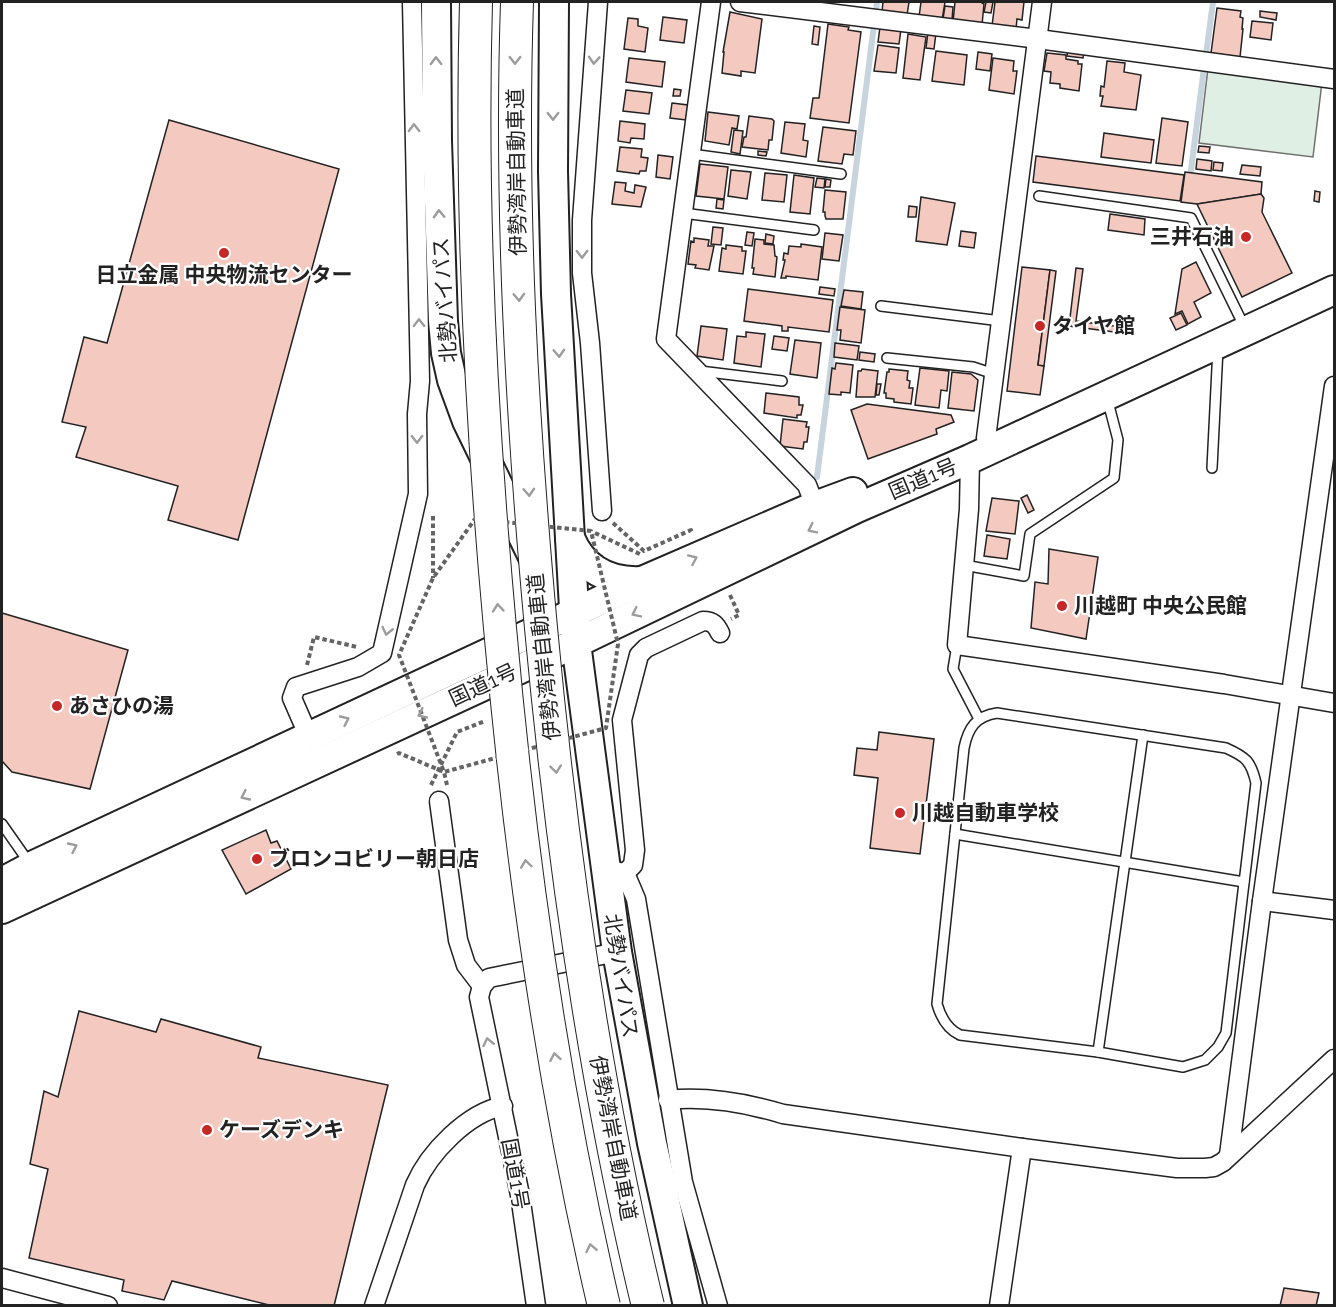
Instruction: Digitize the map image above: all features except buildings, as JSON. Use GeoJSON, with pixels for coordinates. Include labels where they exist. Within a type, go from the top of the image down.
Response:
{"type":"FeatureCollection","features":[{"type":"Feature","properties":{"kind":"highway","name":"北勢バイパス"},"geometry":{"type":"LineString","coordinates":[[436,2],[442,321],[446,353],[452,380],[467,421],[571,624]]}},
{"type":"Feature","properties":{"kind":"highway","name":"伊勢湾岸自動車道"},"geometry":{"type":"LineString","coordinates":[[476,2],[474,192],[480,334],[491,532],[507,706],[547,1010],[571,1145],[604,1305]]}},
{"type":"Feature","properties":{"kind":"highway","name":"伊勢湾岸自動車道"},"geometry":{"type":"LineString","coordinates":[[517,2],[516,188],[521,342],[531,522],[546,687],[564,845],[586,991],[610,1127],[648,1305]]}},
{"type":"Feature","properties":{"kind":"highway","name":"北勢バイパス"},"geometry":{"type":"LineString","coordinates":[[554,2],[555,261],[561,387],[580,533],[571,624],[615,871],[617,952],[652,1143],[688,1305]]}},
{"type":"Feature","properties":{"kind":"highway","name":"国道1号"},"geometry":{"type":"LineString","coordinates":[[2,882],[309,737],[571,624],[857,508],[978,449],[1100,397],[1335,290]]}},
{"type":"Feature","properties":{"kind":"highway","name":"国道1号"},"geometry":{"type":"LineString","coordinates":[[2,909],[571,624],[642,581],[815,506],[978,449]]}},
{"type":"Feature","properties":{"kind":"highway"},"geometry":{"type":"LineString","coordinates":[[580,533],[583,561],[593,569],[615,579],[628,582],[642,581]]}},
{"type":"Feature","properties":{"kind":"street"},"geometry":{"type":"LineString","coordinates":[[309,737],[292,698],[296,687],[358,667],[382,653],[418,494],[417,414],[420,381],[412,2]]}},
{"type":"Feature","properties":{"kind":"street"},"geometry":{"type":"LineString","coordinates":[[598,2],[582,220],[582,273],[607,517]]}},
{"type":"Feature","properties":{"kind":"street"},"geometry":{"type":"LineString","coordinates":[[711,2],[666,339],[807,485],[815,506]]}},
{"type":"Feature","properties":{"kind":"street"},"geometry":{"type":"LineString","coordinates":[[740,2],[1335,79]]}},
{"type":"Feature","properties":{"kind":"street"},"geometry":{"type":"LineString","coordinates":[[1042,2],[994,374],[978,449],[969,509],[957,645],[1212,682],[1335,703]]}},
{"type":"Feature","properties":{"kind":"street"},"geometry":{"type":"LineString","coordinates":[[420,381],[452,380]]}},
{"type":"Feature","properties":{"kind":"street"},"geometry":{"type":"LineString","coordinates":[[561,387],[592,385]]}},
{"type":"Feature","properties":{"kind":"street"},"geometry":{"type":"LineString","coordinates":[[1229,1155],[1262,901],[1335,386]]}},
{"type":"Feature","properties":{"kind":"street"},"geometry":{"type":"LineString","coordinates":[[718,629],[710,621],[703,621],[646,648],[639,655],[622,720],[635,850],[633,865],[615,871],[636,899],[683,1182],[718,1305]]}},
{"type":"Feature","properties":{"kind":"street"},"geometry":{"type":"LineString","coordinates":[[439,801],[458,940],[466,965],[482,986],[489,978],[500,975],[617,952]]}},
{"type":"Feature","properties":{"kind":"street"},"geometry":{"type":"LineString","coordinates":[[1262,901],[1335,910]]}},
{"type":"Feature","properties":{"kind":"street","name":"国道1号"},"geometry":{"type":"LineString","coordinates":[[482,986],[479,997],[480,1008],[520,1194],[536,1305]]}},
{"type":"Feature","properties":{"kind":"street"},"geometry":{"type":"LineString","coordinates":[[668,1100],[698,1098],[753,1105],[793,1115],[1023,1148],[1177,1168],[1214,1167],[1223,1162],[1335,1059]]}},
{"type":"Feature","properties":{"kind":"street"},"geometry":{"type":"LineString","coordinates":[[374,1305],[415,1185],[431,1155],[450,1137],[489,1109],[502,1106]]}},
{"type":"Feature","properties":{"kind":"street"},"geometry":{"type":"LineString","coordinates":[[999,1305],[1023,1148]]}},
{"type":"Feature","properties":{"kind":"street"},"geometry":{"type":"LineString","coordinates":[[2,1278],[108,1305]]}},
{"type":"Feature","properties":{"kind":"lane"},"geometry":{"type":"LineString","coordinates":[[691,154],[841,174]]}},
{"type":"Feature","properties":{"kind":"lane"},"geometry":{"type":"LineString","coordinates":[[1038,196],[1191,218],[1246,330]]}},
{"type":"Feature","properties":{"kind":"lane"},"geometry":{"type":"LineString","coordinates":[[683,213],[814,230]]}},
{"type":"Feature","properties":{"kind":"lane"},"geometry":{"type":"LineString","coordinates":[[881,306],[1001,321]]}},
{"type":"Feature","properties":{"kind":"lane"},"geometry":{"type":"LineString","coordinates":[[1212,468],[1218,343]]}},
{"type":"Feature","properties":{"kind":"lane"},"geometry":{"type":"LineString","coordinates":[[887,358],[973,367],[994,374]]}},
{"type":"Feature","properties":{"kind":"lane"},"geometry":{"type":"LineString","coordinates":[[695,370],[782,381]]}},
{"type":"Feature","properties":{"kind":"lane"},"geometry":{"type":"LineString","coordinates":[[964,565],[1024,576],[1030,534],[1114,478],[1118,440],[1100,397]]}},
{"type":"Feature","properties":{"kind":"lane"},"geometry":{"type":"LineString","coordinates":[[957,645],[953,669],[979,719]]}},
{"type":"Feature","properties":{"kind":"lane"},"geometry":{"type":"LineString","coordinates":[[997,713],[1143,735],[1226,748],[1247,760],[1253,768],[1256,783],[1226,1033],[1218,1047],[1205,1060],[1183,1067],[1098,1052],[960,1035],[954,1032],[942,1019],[937,1004],[967,735],[979,719],[997,713]]}},
{"type":"Feature","properties":{"kind":"lane"},"geometry":{"type":"LineString","coordinates":[[1098,1052],[1123,863],[1143,735]]}},
{"type":"Feature","properties":{"kind":"lane"},"geometry":{"type":"LineString","coordinates":[[2,824],[32,866]]}},
{"type":"Feature","properties":{"kind":"lane"},"geometry":{"type":"LineString","coordinates":[[955,834],[1244,882]]}},
{"type":"Feature","properties":{"kind":"path"},"geometry":{"type":"LineString","coordinates":[[432,510],[433,578]]}},
{"type":"Feature","properties":{"kind":"path"},"geometry":{"type":"LineString","coordinates":[[607,517],[644,551],[691,530],[693,537]]}},
{"type":"Feature","properties":{"kind":"path"},"geometry":{"type":"LineString","coordinates":[[580,533],[643,555],[653,554]]}},
{"type":"Feature","properties":{"kind":"path"},"geometry":{"type":"LineString","coordinates":[[718,629],[739,615],[728,590]]}},
{"type":"Feature","properties":{"kind":"path"},"geometry":{"type":"LineString","coordinates":[[307,683],[304,675],[314,637],[358,648]]}},
{"type":"Feature","properties":{"kind":"path"},"geometry":{"type":"LineString","coordinates":[[389,757],[399,753],[444,772]]}},
{"type":"Feature","properties":{"kind":"green space"},"geometry":{"type":"Polygon","coordinates":[[[1208,68],[1322,82],[1313,157],[1199,143],[1208,68]]]}},
{"type":"Feature","properties":{"kind":"waterway"},"geometry":{"type":"LineString","coordinates":[[876,11],[877,2]]}},
{"type":"Feature","properties":{"kind":"waterway"},"geometry":{"type":"LineString","coordinates":[[1206,55],[1213,2]]}},
{"type":"Feature","properties":{"kind":"waterway"},"geometry":{"type":"LineString","coordinates":[[817,477],[874,25]]}},
{"type":"Feature","properties":{"kind":"waterway"},"geometry":{"type":"LineString","coordinates":[[1191,170],[1204,68]]}},
{"type":"Feature","properties":{"kind":"place","name":"三井石油"},"geometry":{"type":"Point","coordinates":[1246,237]}},
{"type":"Feature","properties":{"kind":"place","name":"日立金属 中央物流センター"},"geometry":{"type":"Point","coordinates":[224,253]}},
{"type":"Feature","properties":{"kind":"place","name":"タイヤ館"},"geometry":{"type":"Point","coordinates":[1040,326]}},
{"type":"Feature","properties":{"kind":"place","name":"川越町 中央公民館"},"geometry":{"type":"Point","coordinates":[1062,606]}},
{"type":"Feature","properties":{"kind":"place","name":"あさひの湯"},"geometry":{"type":"Point","coordinates":[57,706]}},
{"type":"Feature","properties":{"kind":"place","name":"川越自動車学校"},"geometry":{"type":"Point","coordinates":[900,813]}},
{"type":"Feature","properties":{"kind":"place","name":"ブロンコビリー朝日店"},"geometry":{"type":"Point","coordinates":[257,859]}},
{"type":"Feature","properties":{"kind":"place","name":"ケーズデンキ"},"geometry":{"type":"Point","coordinates":[207,1130]}}]}
